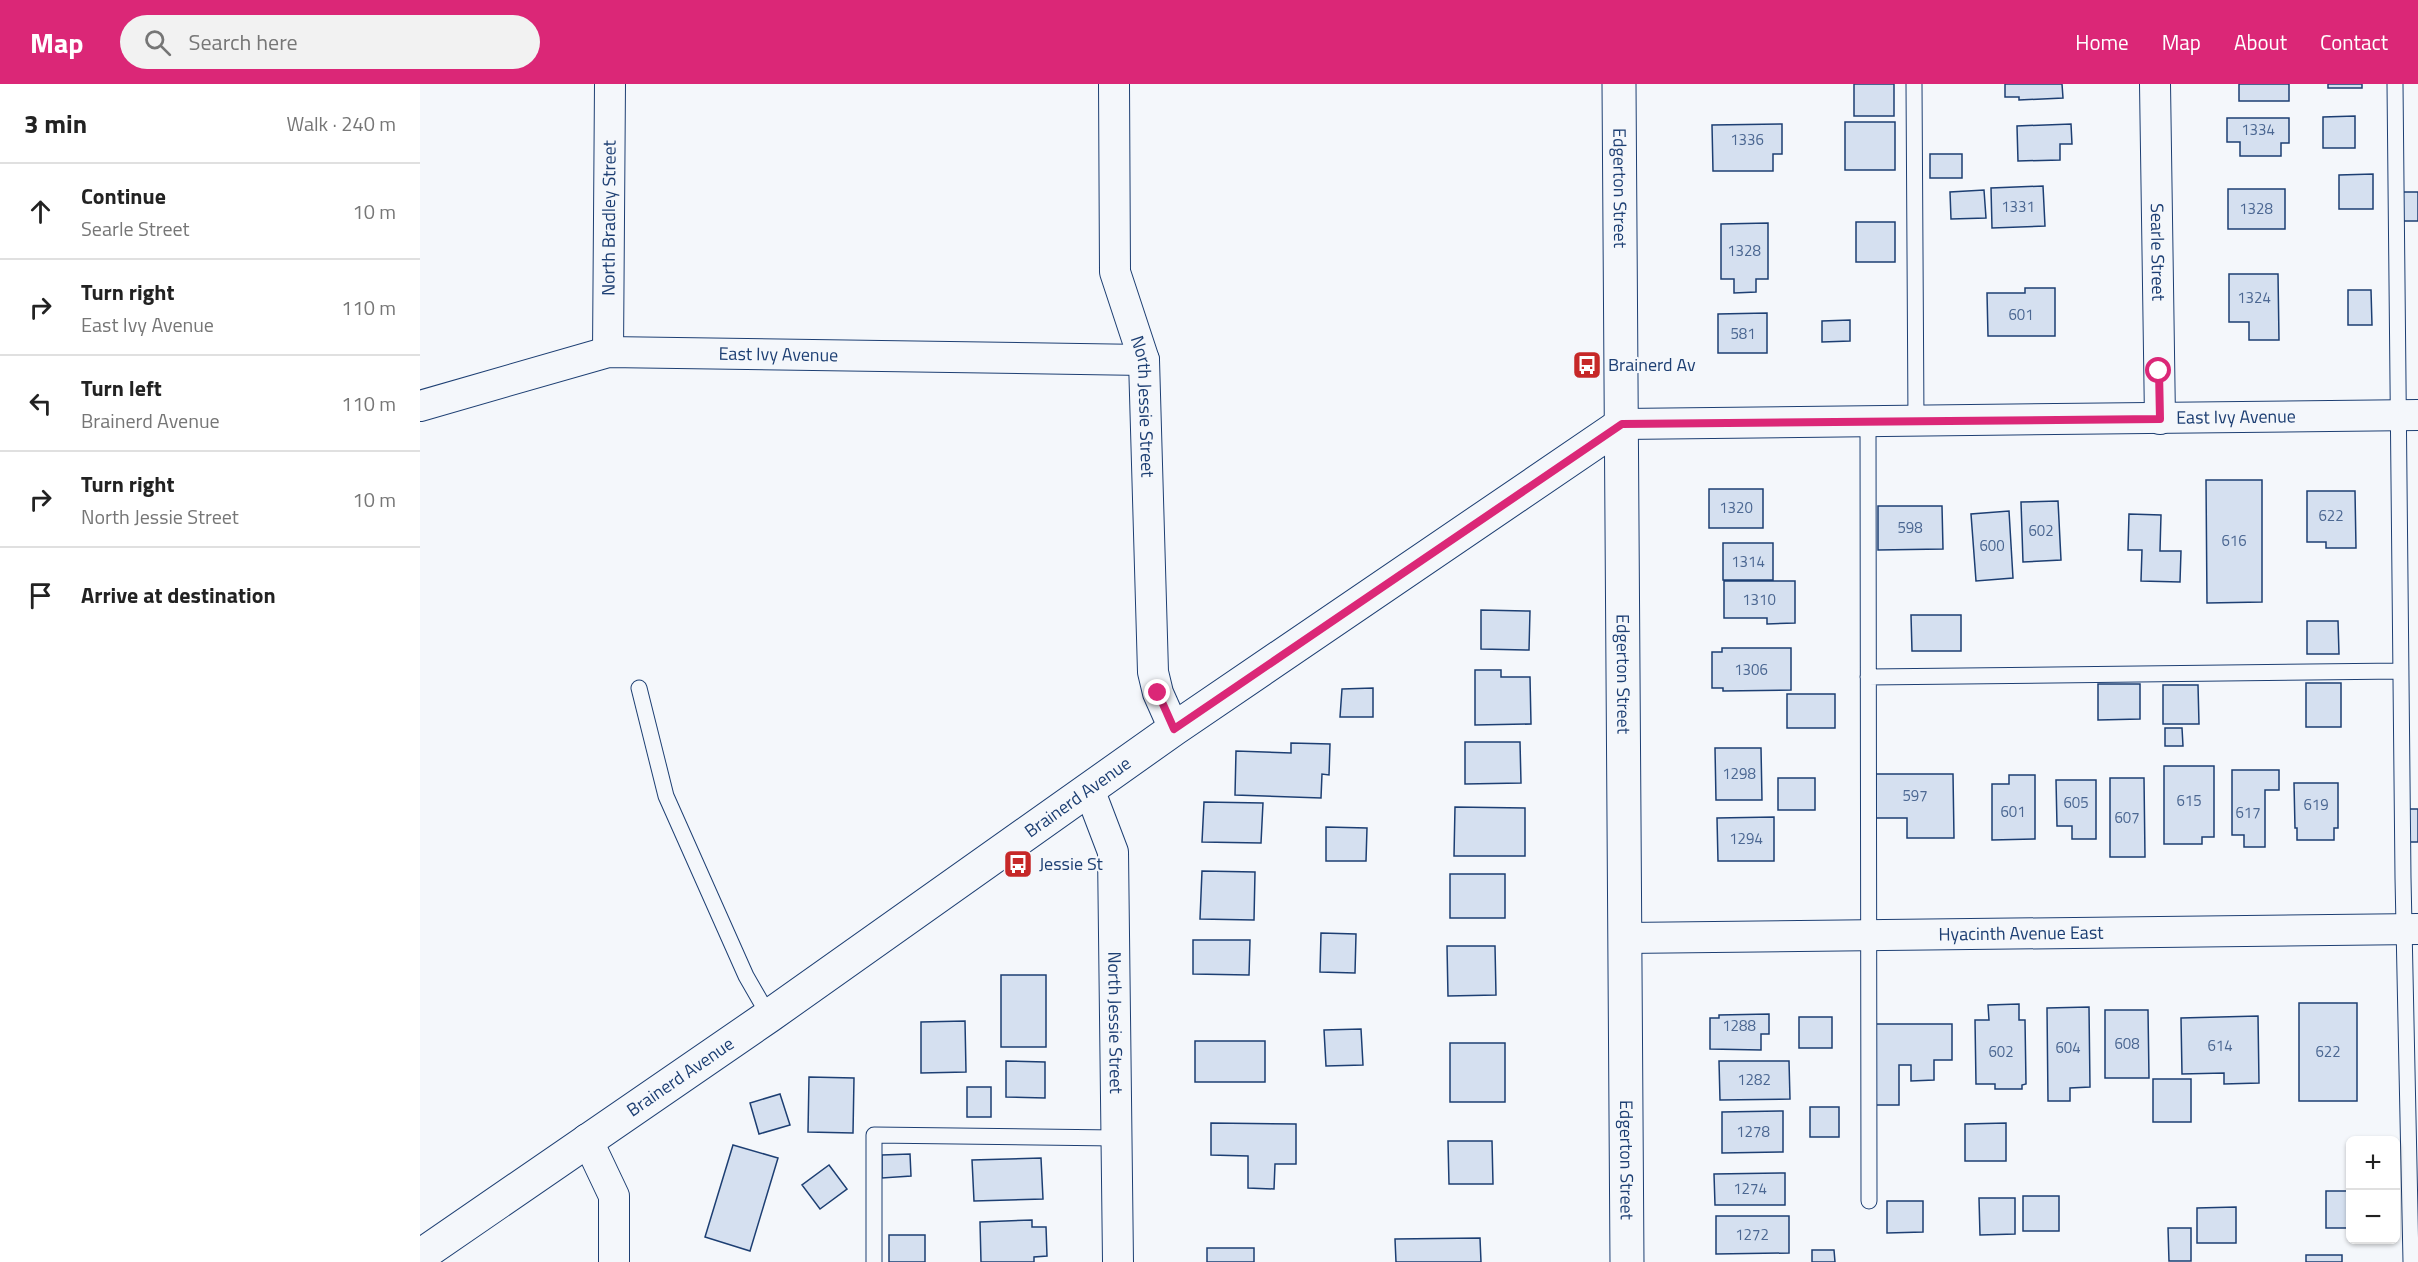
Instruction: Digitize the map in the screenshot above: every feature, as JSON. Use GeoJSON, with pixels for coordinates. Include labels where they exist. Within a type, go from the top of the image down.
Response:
{"type":"FeatureCollection","features":[{"type":"Feature","properties":{"kind":"street","name":"North Bradley Street"},"geometry":{"type":"LineString","coordinates":[[608,352],[610,84]]}},
{"type":"Feature","properties":{"kind":"street","name":"North Jessie Street"},"geometry":{"type":"LineString","coordinates":[[1114,84],[1115,272],[1144,360],[1153,672],[1158,693],[1174,729]]}},
{"type":"Feature","properties":{"kind":"street","name":"Edgerton Street"},"geometry":{"type":"LineString","coordinates":[[1619,84],[1627,1262]]}},
{"type":"Feature","properties":{"kind":"street","name":"Searle Street"},"geometry":{"type":"LineString","coordinates":[[2155,84],[2160,419]]}},
{"type":"Feature","properties":{"kind":"street","name":"East Ivy Avenue"},"geometry":{"type":"LineString","coordinates":[[420,406],[608,352],[1144,360]]}},
{"type":"Feature","properties":{"kind":"street","name":"East Ivy Avenue"},"geometry":{"type":"LineString","coordinates":[[1622,424],[2408,416]]}},
{"type":"Feature","properties":{"kind":"street","name":"Brainerd Avenue"},"geometry":{"type":"LineString","coordinates":[[420,1256],[768,1016],[1174,729],[1622,424]]}},
{"type":"Feature","properties":{"kind":"street","name":"North Jessie Street"},"geometry":{"type":"LineString","coordinates":[[1089,789],[1113,852],[1118,1262]]}},
{"type":"Feature","properties":{"kind":"street","name":"Hyacinth Avenue East"},"geometry":{"type":"LineString","coordinates":[[1625,938],[2411,929]]}},
{"type":"Feature","properties":{"kind":"street"},"geometry":{"type":"LineString","coordinates":[[587,1139],[614,1196],[615,1262]]}},
{"type":"Feature","properties":{"kind":"lane"},"geometry":{"type":"LineString","coordinates":[[1914,84],[1916,421]]}},
{"type":"Feature","properties":{"kind":"lane"},"geometry":{"type":"LineString","coordinates":[[2395,84],[2408,416],[2402,671],[2411,929],[2410,1262]]}},
{"type":"Feature","properties":{"kind":"lane"},"geometry":{"type":"LineString","coordinates":[[1868,421],[1869,1201]]}},
{"type":"Feature","properties":{"kind":"lane"},"geometry":{"type":"LineString","coordinates":[[1868,677],[2402,671]]}},
{"type":"Feature","properties":{"kind":"lane"},"geometry":{"type":"LineString","coordinates":[[639,688],[666,796],[746,976],[768,1016]]}},
{"type":"Feature","properties":{"kind":"lane"},"geometry":{"type":"LineString","coordinates":[[874,1262],[874,1135],[1116,1138]]}},
{"type":"Feature","properties":{"kind":"building"},"geometry":{"type":"Polygon","coordinates":[[[1854,84],[1894,84],[1894,116],[1854,116],[1854,84]]]}},
{"type":"Feature","properties":{"kind":"building"},"geometry":{"type":"Polygon","coordinates":[[[2005,84],[2062,84],[2063,98],[2019,100],[2019,97],[2005,97],[2005,84]]]}},
{"type":"Feature","properties":{"kind":"building"},"geometry":{"type":"Polygon","coordinates":[[[2239,84],[2289,84],[2289,101],[2239,101],[2239,84]]]}},
{"type":"Feature","properties":{"kind":"building"},"geometry":{"type":"Polygon","coordinates":[[[2328,84],[2362,84],[2362,88],[2328,88],[2328,84]]]}},
{"type":"Feature","properties":{"kind":"building"},"geometry":{"type":"Polygon","coordinates":[[[2355,116],[2355,148],[2323,148],[2323,117],[2355,116]]]}},
{"type":"Feature","properties":{"kind":"building"},"geometry":{"type":"Polygon","coordinates":[[[2227,118],[2289,118],[2289,143],[2281,143],[2281,156],[2240,156],[2240,142],[2227,142],[2227,118]]]}},
{"type":"Feature","properties":{"kind":"building"},"geometry":{"type":"Polygon","coordinates":[[[1845,122],[1895,122],[1895,170],[1845,170],[1845,122]]]}},
{"type":"Feature","properties":{"kind":"building"},"geometry":{"type":"Polygon","coordinates":[[[1782,124],[1782,154],[1773,154],[1773,171],[1713,171],[1712,125],[1782,124]]]}},
{"type":"Feature","properties":{"kind":"building"},"geometry":{"type":"Polygon","coordinates":[[[2071,124],[2072,144],[2060,144],[2060,160],[2018,161],[2017,126],[2071,124]]]}},
{"type":"Feature","properties":{"kind":"building"},"geometry":{"type":"Polygon","coordinates":[[[1930,154],[1962,154],[1962,178],[1930,178],[1930,154]]]}},
{"type":"Feature","properties":{"kind":"building"},"geometry":{"type":"Polygon","coordinates":[[[2373,174],[2373,209],[2339,209],[2339,175],[2373,174]]]}},
{"type":"Feature","properties":{"kind":"building"},"geometry":{"type":"Polygon","coordinates":[[[2043,186],[2045,226],[1992,228],[1991,188],[2043,186]]]}},
{"type":"Feature","properties":{"kind":"building"},"geometry":{"type":"Polygon","coordinates":[[[2228,189],[2285,189],[2285,229],[2228,229],[2228,189]]]}},
{"type":"Feature","properties":{"kind":"building"},"geometry":{"type":"Polygon","coordinates":[[[1984,190],[1986,218],[1951,219],[1950,192],[1984,190]]]}},
{"type":"Feature","properties":{"kind":"building"},"geometry":{"type":"Polygon","coordinates":[[[2400,192],[2418,192],[2418,221],[2400,221],[2400,192]]]}},
{"type":"Feature","properties":{"kind":"building"},"geometry":{"type":"Polygon","coordinates":[[[1856,222],[1895,222],[1895,262],[1856,262],[1856,222]]]}},
{"type":"Feature","properties":{"kind":"building"},"geometry":{"type":"Polygon","coordinates":[[[1768,223],[1768,279],[1756,279],[1756,292],[1734,293],[1734,279],[1721,279],[1721,224],[1768,223]]]}},
{"type":"Feature","properties":{"kind":"building"},"geometry":{"type":"Polygon","coordinates":[[[2229,274],[2278,274],[2279,340],[2249,340],[2249,322],[2229,322],[2229,274]]]}},
{"type":"Feature","properties":{"kind":"building"},"geometry":{"type":"Polygon","coordinates":[[[2025,288],[2055,288],[2055,336],[1988,336],[1987,293],[2025,293],[2025,288]]]}},
{"type":"Feature","properties":{"kind":"building"},"geometry":{"type":"Polygon","coordinates":[[[2348,290],[2371,290],[2372,325],[2348,325],[2348,290]]]}},
{"type":"Feature","properties":{"kind":"building"},"geometry":{"type":"Polygon","coordinates":[[[1767,313],[1767,353],[1718,353],[1718,314],[1767,313]]]}},
{"type":"Feature","properties":{"kind":"building"},"geometry":{"type":"Polygon","coordinates":[[[1850,320],[1850,341],[1822,342],[1822,321],[1850,320]]]}},
{"type":"Feature","properties":{"kind":"building"},"geometry":{"type":"Polygon","coordinates":[[[2206,480],[2262,480],[2262,602],[2207,603],[2206,480]]]}},
{"type":"Feature","properties":{"kind":"building"},"geometry":{"type":"Polygon","coordinates":[[[1709,489],[1763,489],[1763,528],[1709,528],[1709,489]]]}},
{"type":"Feature","properties":{"kind":"building"},"geometry":{"type":"Polygon","coordinates":[[[2307,491],[2355,491],[2356,548],[2326,548],[2326,542],[2307,542],[2307,491]]]}},
{"type":"Feature","properties":{"kind":"building"},"geometry":{"type":"Polygon","coordinates":[[[2058,501],[2061,560],[2023,562],[2021,502],[2058,501]]]}},
{"type":"Feature","properties":{"kind":"building"},"geometry":{"type":"Polygon","coordinates":[[[1878,506],[1942,506],[1943,549],[1878,550],[1878,506]]]}},
{"type":"Feature","properties":{"kind":"building"},"geometry":{"type":"Polygon","coordinates":[[[2009,511],[2013,578],[1976,581],[1971,514],[2009,511]]]}},
{"type":"Feature","properties":{"kind":"building"},"geometry":{"type":"Polygon","coordinates":[[[2129,514],[2161,515],[2160,551],[2181,551],[2180,582],[2141,581],[2142,550],[2128,550],[2129,514]]]}},
{"type":"Feature","properties":{"kind":"building"},"geometry":{"type":"Polygon","coordinates":[[[1723,543],[1773,543],[1773,580],[1723,580],[1723,543]]]}},
{"type":"Feature","properties":{"kind":"building"},"geometry":{"type":"Polygon","coordinates":[[[1724,581],[1795,581],[1795,623],[1767,624],[1767,618],[1724,618],[1724,581]]]}},
{"type":"Feature","properties":{"kind":"building"},"geometry":{"type":"Polygon","coordinates":[[[1481,610],[1530,611],[1529,650],[1481,649],[1481,610]]]}},
{"type":"Feature","properties":{"kind":"building"},"geometry":{"type":"Polygon","coordinates":[[[1911,615],[1961,615],[1961,651],[1912,651],[1911,615]]]}},
{"type":"Feature","properties":{"kind":"building"},"geometry":{"type":"Polygon","coordinates":[[[2307,621],[2338,621],[2339,654],[2307,654],[2307,621]]]}},
{"type":"Feature","properties":{"kind":"building"},"geometry":{"type":"Polygon","coordinates":[[[1722,648],[1791,648],[1791,690],[1723,691],[1723,688],[1712,688],[1712,652],[1722,652],[1722,648]]]}},
{"type":"Feature","properties":{"kind":"building"},"geometry":{"type":"Polygon","coordinates":[[[1475,670],[1501,670],[1501,677],[1530,677],[1531,724],[1475,725],[1475,670]]]}},
{"type":"Feature","properties":{"kind":"building"},"geometry":{"type":"Polygon","coordinates":[[[2306,683],[2341,683],[2341,727],[2306,727],[2306,683]]]}},
{"type":"Feature","properties":{"kind":"building"},"geometry":{"type":"Polygon","coordinates":[[[2098,684],[2140,684],[2140,719],[2098,720],[2098,684]]]}},
{"type":"Feature","properties":{"kind":"building"},"geometry":{"type":"Polygon","coordinates":[[[2163,685],[2198,685],[2199,724],[2163,724],[2163,685]]]}},
{"type":"Feature","properties":{"kind":"building"},"geometry":{"type":"Polygon","coordinates":[[[1373,688],[1373,717],[1340,717],[1342,689],[1373,688]]]}},
{"type":"Feature","properties":{"kind":"building"},"geometry":{"type":"Polygon","coordinates":[[[1787,694],[1835,694],[1835,728],[1787,728],[1787,694]]]}},
{"type":"Feature","properties":{"kind":"building"},"geometry":{"type":"Polygon","coordinates":[[[2165,728],[2182,728],[2183,746],[2165,746],[2165,728]]]}},
{"type":"Feature","properties":{"kind":"building"},"geometry":{"type":"Polygon","coordinates":[[[1465,742],[1520,742],[1521,783],[1465,784],[1465,742]]]}},
{"type":"Feature","properties":{"kind":"building"},"geometry":{"type":"Polygon","coordinates":[[[1291,743],[1330,744],[1329,775],[1322,774],[1321,798],[1235,795],[1236,751],[1291,753],[1291,743]]]}},
{"type":"Feature","properties":{"kind":"building"},"geometry":{"type":"Polygon","coordinates":[[[1715,748],[1761,748],[1762,800],[1716,800],[1715,748]]]}},
{"type":"Feature","properties":{"kind":"building"},"geometry":{"type":"Polygon","coordinates":[[[2164,766],[2214,766],[2214,837],[2202,837],[2202,844],[2164,844],[2164,766]]]}},
{"type":"Feature","properties":{"kind":"building"},"geometry":{"type":"Polygon","coordinates":[[[2232,770],[2279,770],[2279,790],[2265,790],[2265,847],[2244,847],[2244,835],[2232,835],[2232,770]]]}},
{"type":"Feature","properties":{"kind":"building"},"geometry":{"type":"Polygon","coordinates":[[[1876,774],[1953,774],[1954,838],[1907,838],[1907,818],[1876,818],[1876,774]]]}},
{"type":"Feature","properties":{"kind":"building"},"geometry":{"type":"Polygon","coordinates":[[[2009,775],[2035,775],[2035,839],[1992,840],[1992,784],[2009,784],[2009,775]]]}},
{"type":"Feature","properties":{"kind":"building"},"geometry":{"type":"Polygon","coordinates":[[[1778,778],[1815,778],[1815,810],[1778,810],[1778,778]]]}},
{"type":"Feature","properties":{"kind":"building"},"geometry":{"type":"Polygon","coordinates":[[[2110,778],[2144,778],[2145,857],[2110,857],[2110,778]]]}},
{"type":"Feature","properties":{"kind":"building"},"geometry":{"type":"Polygon","coordinates":[[[2056,780],[2096,780],[2096,839],[2072,839],[2072,826],[2057,826],[2056,780]]]}},
{"type":"Feature","properties":{"kind":"building"},"geometry":{"type":"Polygon","coordinates":[[[2294,783],[2338,783],[2338,828],[2334,828],[2334,840],[2297,840],[2294,783]]]}},
{"type":"Feature","properties":{"kind":"building"},"geometry":{"type":"Polygon","coordinates":[[[1204,802],[1263,803],[1261,843],[1202,842],[1204,802]]]}},
{"type":"Feature","properties":{"kind":"building"},"geometry":{"type":"Polygon","coordinates":[[[1455,807],[1525,808],[1525,856],[1454,856],[1455,807]]]}},
{"type":"Feature","properties":{"kind":"building"},"geometry":{"type":"Polygon","coordinates":[[[2409,809],[2418,809],[2418,842],[2409,842],[2409,809]]]}},
{"type":"Feature","properties":{"kind":"building"},"geometry":{"type":"Polygon","coordinates":[[[1774,817],[1774,861],[1718,861],[1717,818],[1774,817]]]}},
{"type":"Feature","properties":{"kind":"building"},"geometry":{"type":"Polygon","coordinates":[[[1326,827],[1367,828],[1366,861],[1326,861],[1326,827]]]}},
{"type":"Feature","properties":{"kind":"building"},"geometry":{"type":"Polygon","coordinates":[[[1202,871],[1255,872],[1254,920],[1200,919],[1202,871]]]}},
{"type":"Feature","properties":{"kind":"building"},"geometry":{"type":"Polygon","coordinates":[[[1450,874],[1505,874],[1505,918],[1450,918],[1450,874]]]}},
{"type":"Feature","properties":{"kind":"building"},"geometry":{"type":"Polygon","coordinates":[[[1321,933],[1356,934],[1355,973],[1320,972],[1321,933]]]}},
{"type":"Feature","properties":{"kind":"building"},"geometry":{"type":"Polygon","coordinates":[[[1193,940],[1250,940],[1249,975],[1193,974],[1193,940]]]}},
{"type":"Feature","properties":{"kind":"building"},"geometry":{"type":"Polygon","coordinates":[[[1447,946],[1495,946],[1496,995],[1448,996],[1447,946]]]}},
{"type":"Feature","properties":{"kind":"building"},"geometry":{"type":"Polygon","coordinates":[[[1001,975],[1046,975],[1046,1047],[1001,1047],[1001,975]]]}},
{"type":"Feature","properties":{"kind":"building"},"geometry":{"type":"Polygon","coordinates":[[[2299,1003],[2357,1003],[2357,1101],[2299,1101],[2299,1003]]]}},
{"type":"Feature","properties":{"kind":"building"},"geometry":{"type":"Polygon","coordinates":[[[2019,1004],[2019,1020],[2025,1020],[2026,1084],[2022,1085],[2022,1089],[1995,1089],[1995,1084],[1976,1084],[1975,1020],[1989,1020],[1988,1005],[2019,1004]]]}},
{"type":"Feature","properties":{"kind":"building"},"geometry":{"type":"Polygon","coordinates":[[[2089,1007],[2090,1087],[2070,1088],[2070,1101],[2048,1101],[2047,1008],[2089,1007]]]}},
{"type":"Feature","properties":{"kind":"building"},"geometry":{"type":"Polygon","coordinates":[[[2105,1010],[2148,1010],[2149,1078],[2105,1078],[2105,1010]]]}},
{"type":"Feature","properties":{"kind":"building"},"geometry":{"type":"Polygon","coordinates":[[[1769,1014],[1769,1034],[1761,1034],[1761,1050],[1710,1049],[1710,1018],[1719,1018],[1719,1015],[1769,1014]]]}},
{"type":"Feature","properties":{"kind":"building"},"geometry":{"type":"Polygon","coordinates":[[[2258,1016],[2259,1083],[2224,1084],[2224,1073],[2182,1074],[2181,1018],[2258,1016]]]}},
{"type":"Feature","properties":{"kind":"building"},"geometry":{"type":"Polygon","coordinates":[[[1799,1017],[1832,1017],[1832,1048],[1799,1048],[1799,1017]]]}},
{"type":"Feature","properties":{"kind":"building"},"geometry":{"type":"Polygon","coordinates":[[[965,1021],[966,1072],[921,1073],[921,1022],[965,1021]]]}},
{"type":"Feature","properties":{"kind":"building"},"geometry":{"type":"Polygon","coordinates":[[[1876,1024],[1952,1024],[1952,1060],[1934,1060],[1934,1080],[1911,1081],[1911,1065],[1899,1065],[1899,1105],[1876,1105],[1876,1024]]]}},
{"type":"Feature","properties":{"kind":"building"},"geometry":{"type":"Polygon","coordinates":[[[1361,1029],[1363,1065],[1326,1066],[1324,1030],[1361,1029]]]}},
{"type":"Feature","properties":{"kind":"building"},"geometry":{"type":"Polygon","coordinates":[[[1195,1041],[1265,1041],[1265,1082],[1195,1082],[1195,1041]]]}},
{"type":"Feature","properties":{"kind":"building"},"geometry":{"type":"Polygon","coordinates":[[[1450,1043],[1505,1043],[1505,1102],[1450,1102],[1450,1043]]]}},
{"type":"Feature","properties":{"kind":"building"},"geometry":{"type":"Polygon","coordinates":[[[1006,1061],[1045,1062],[1045,1098],[1006,1097],[1006,1061]]]}},
{"type":"Feature","properties":{"kind":"building"},"geometry":{"type":"Polygon","coordinates":[[[1719,1061],[1789,1061],[1790,1099],[1720,1100],[1719,1061]]]}},
{"type":"Feature","properties":{"kind":"building"},"geometry":{"type":"Polygon","coordinates":[[[809,1077],[854,1078],[853,1133],[808,1132],[809,1077]]]}},
{"type":"Feature","properties":{"kind":"building"},"geometry":{"type":"Polygon","coordinates":[[[2153,1079],[2191,1079],[2191,1122],[2153,1122],[2153,1079]]]}},
{"type":"Feature","properties":{"kind":"building"},"geometry":{"type":"Polygon","coordinates":[[[967,1087],[991,1087],[991,1117],[967,1117],[967,1087]]]}},
{"type":"Feature","properties":{"kind":"building"},"geometry":{"type":"Polygon","coordinates":[[[780,1094],[790,1125],[759,1134],[750,1103],[780,1094]]]}},
{"type":"Feature","properties":{"kind":"building"},"geometry":{"type":"Polygon","coordinates":[[[1810,1107],[1839,1107],[1839,1137],[1810,1137],[1810,1107]]]}},
{"type":"Feature","properties":{"kind":"building"},"geometry":{"type":"Polygon","coordinates":[[[1783,1111],[1783,1152],[1722,1153],[1722,1112],[1783,1111]]]}},
{"type":"Feature","properties":{"kind":"building"},"geometry":{"type":"Polygon","coordinates":[[[1211,1123],[1296,1124],[1296,1164],[1275,1164],[1274,1189],[1248,1188],[1248,1156],[1211,1155],[1211,1123]]]}},
{"type":"Feature","properties":{"kind":"building"},"geometry":{"type":"Polygon","coordinates":[[[2006,1123],[2006,1161],[1965,1161],[1965,1124],[2006,1123]]]}},
{"type":"Feature","properties":{"kind":"building"},"geometry":{"type":"Polygon","coordinates":[[[1448,1141],[1492,1141],[1493,1184],[1449,1184],[1448,1141]]]}},
{"type":"Feature","properties":{"kind":"building"},"geometry":{"type":"Polygon","coordinates":[[[733,1145],[778,1158],[750,1251],[705,1237],[733,1145]]]}},
{"type":"Feature","properties":{"kind":"building"},"geometry":{"type":"Polygon","coordinates":[[[910,1154],[911,1176],[882,1178],[882,1155],[910,1154]]]}},
{"type":"Feature","properties":{"kind":"building"},"geometry":{"type":"Polygon","coordinates":[[[1041,1158],[1043,1199],[974,1201],[972,1160],[1041,1158]]]}},
{"type":"Feature","properties":{"kind":"building"},"geometry":{"type":"Polygon","coordinates":[[[829,1165],[847,1189],[820,1209],[802,1185],[829,1165]]]}},
{"type":"Feature","properties":{"kind":"building"},"geometry":{"type":"Polygon","coordinates":[[[1785,1173],[1785,1205],[1715,1205],[1714,1174],[1785,1173]]]}},
{"type":"Feature","properties":{"kind":"building"},"geometry":{"type":"Polygon","coordinates":[[[2326,1191],[2346,1191],[2346,1228],[2326,1228],[2326,1191]]]}},
{"type":"Feature","properties":{"kind":"building"},"geometry":{"type":"Polygon","coordinates":[[[2023,1196],[2059,1196],[2059,1231],[2023,1231],[2023,1196]]]}},
{"type":"Feature","properties":{"kind":"building"},"geometry":{"type":"Polygon","coordinates":[[[1979,1198],[2015,1198],[2015,1234],[1980,1235],[1979,1198]]]}},
{"type":"Feature","properties":{"kind":"building"},"geometry":{"type":"Polygon","coordinates":[[[1887,1201],[1923,1201],[1923,1232],[1887,1233],[1887,1201]]]}},
{"type":"Feature","properties":{"kind":"building"},"geometry":{"type":"Polygon","coordinates":[[[2236,1207],[2236,1243],[2197,1243],[2197,1208],[2236,1207]]]}},
{"type":"Feature","properties":{"kind":"building"},"geometry":{"type":"Polygon","coordinates":[[[1716,1216],[1789,1216],[1789,1253],[1716,1254],[1716,1216]]]}},
{"type":"Feature","properties":{"kind":"building"},"geometry":{"type":"Polygon","coordinates":[[[1032,1220],[1032,1227],[1046,1227],[1047,1256],[1034,1257],[1034,1262],[981,1262],[980,1222],[1032,1220]]]}},
{"type":"Feature","properties":{"kind":"building"},"geometry":{"type":"Polygon","coordinates":[[[2168,1228],[2191,1228],[2191,1261],[2169,1261],[2168,1228]]]}},
{"type":"Feature","properties":{"kind":"building"},"geometry":{"type":"Polygon","coordinates":[[[889,1235],[925,1235],[925,1262],[889,1262],[889,1235]]]}},
{"type":"Feature","properties":{"kind":"building"},"geometry":{"type":"Polygon","coordinates":[[[1480,1238],[1481,1262],[1396,1262],[1395,1239],[1480,1238]]]}},
{"type":"Feature","properties":{"kind":"building"},"geometry":{"type":"Polygon","coordinates":[[[1207,1248],[1254,1248],[1254,1262],[1207,1262],[1207,1248]]]}},
{"type":"Feature","properties":{"kind":"building"},"geometry":{"type":"Polygon","coordinates":[[[1812,1250],[1834,1250],[1835,1262],[1812,1262],[1812,1250]]]}},
{"type":"Feature","properties":{"kind":"building"},"geometry":{"type":"Polygon","coordinates":[[[2306,1255],[2342,1255],[2342,1262],[2306,1262],[2306,1255]]]}},
{"type":"Feature","properties":{"kind":"place","name":"Brainerd Av"},"geometry":{"type":"Point","coordinates":[1587,365]}},
{"type":"Feature","properties":{"kind":"place","name":"Jessie St"},"geometry":{"type":"Point","coordinates":[1018,864]}},
{"type":"Feature","properties":{"kind":"route"},"geometry":{"type":"LineString","coordinates":[[1158,693],[1174,729],[1622,424],[2160,419],[2159,371]]}}]}
